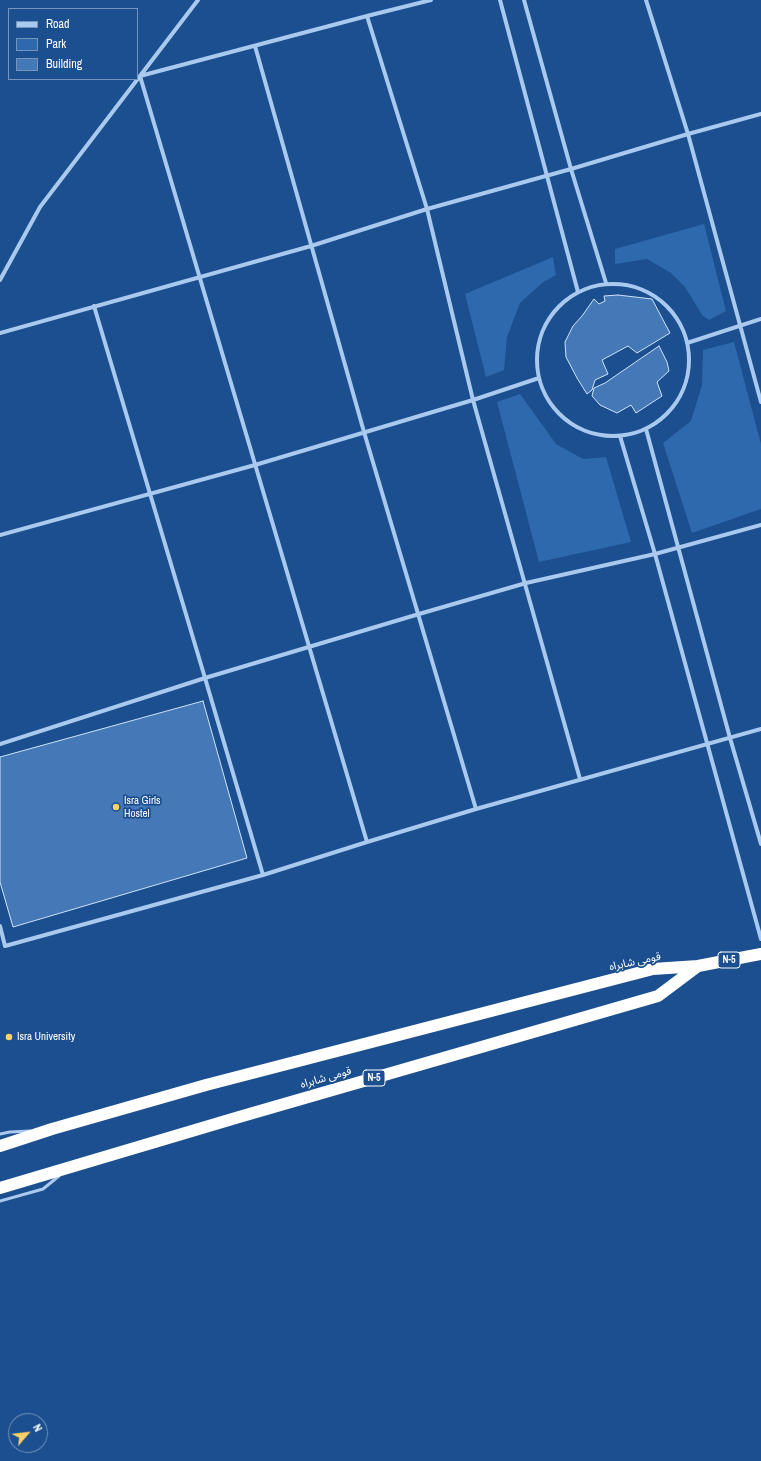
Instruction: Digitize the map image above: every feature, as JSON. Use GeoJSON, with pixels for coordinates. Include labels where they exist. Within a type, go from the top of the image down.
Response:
{"type":"FeatureCollection","features":[{"type":"Feature","properties":{"kind":"highway","name":"قومی شاہراہ"},"geometry":{"type":"LineString","coordinates":[[0,1146],[52,1129],[206,1085],[653,969],[698,966],[761,954]]}},
{"type":"Feature","properties":{"kind":"highway","name":"قومی شاہراہ"},"geometry":{"type":"LineString","coordinates":[[0,1188],[239,1116],[658,996],[698,966]]}},
{"type":"Feature","properties":{"kind":"street"},"geometry":{"type":"LineString","coordinates":[[138,79],[198,0]]}},
{"type":"Feature","properties":{"kind":"street"},"geometry":{"type":"LineString","coordinates":[[140,76],[431,0]]}},
{"type":"Feature","properties":{"kind":"street"},"geometry":{"type":"LineString","coordinates":[[500,0],[578,292]]}},
{"type":"Feature","properties":{"kind":"street"},"geometry":{"type":"LineString","coordinates":[[524,0],[571,169],[606,283]]}},
{"type":"Feature","properties":{"kind":"street"},"geometry":{"type":"LineString","coordinates":[[646,0],[688,134],[761,402]]}},
{"type":"Feature","properties":{"kind":"street"},"geometry":{"type":"LineString","coordinates":[[367,16],[427,210],[473,400],[526,583],[580,779]]}},
{"type":"Feature","properties":{"kind":"street"},"geometry":{"type":"LineString","coordinates":[[255,46],[364,432],[476,810]]}},
{"type":"Feature","properties":{"kind":"street"},"geometry":{"type":"LineString","coordinates":[[140,76],[367,842]]}},
{"type":"Feature","properties":{"kind":"street"},"geometry":{"type":"LineString","coordinates":[[0,280],[40,206],[137,80]]}},
{"type":"Feature","properties":{"kind":"street"},"geometry":{"type":"LineString","coordinates":[[0,333],[311,246],[427,210],[761,114]]}},
{"type":"Feature","properties":{"kind":"street"},"geometry":{"type":"LineString","coordinates":[[606,283],[628,285],[649,292],[666,305],[679,322],[687,343],[689,368],[682,393],[667,414],[646,429],[620,436],[600,435],[581,429],[564,417],[550,402],[539,378],[537,363],[539,342],[547,321],[560,304],[578,292],[592,286],[606,283]]}},
{"type":"Feature","properties":{"kind":"street"},"geometry":{"type":"LineString","coordinates":[[94,306],[206,678],[263,875]]}},
{"type":"Feature","properties":{"kind":"street"},"geometry":{"type":"LineString","coordinates":[[687,343],[761,319]]}},
{"type":"Feature","properties":{"kind":"street"},"geometry":{"type":"LineString","coordinates":[[0,535],[255,464],[473,400],[539,378]]}},
{"type":"Feature","properties":{"kind":"street"},"geometry":{"type":"LineString","coordinates":[[646,429],[677,547],[761,844]]}},
{"type":"Feature","properties":{"kind":"street"},"geometry":{"type":"LineString","coordinates":[[620,436],[655,554],[761,939]]}},
{"type":"Feature","properties":{"kind":"street"},"geometry":{"type":"LineString","coordinates":[[0,744],[206,678],[526,583],[655,554],[761,525]]}},
{"type":"Feature","properties":{"kind":"street"},"geometry":{"type":"LineString","coordinates":[[0,926],[5,946],[263,875],[367,842],[580,779],[761,729]]}},
{"type":"Feature","properties":{"kind":"lane"},"geometry":{"type":"LineString","coordinates":[[0,1134],[52,1129]]}},
{"type":"Feature","properties":{"kind":"lane"},"geometry":{"type":"LineString","coordinates":[[0,1201],[42,1189],[70,1167]]}},
{"type":"Feature","properties":{"kind":"green space"},"geometry":{"type":"Polygon","coordinates":[[[704,224],[726,311],[709,320],[702,315],[685,287],[671,273],[647,259],[615,264],[615,249],[704,224]]]}},
{"type":"Feature","properties":{"kind":"green space"},"geometry":{"type":"Polygon","coordinates":[[[553,257],[556,275],[542,283],[520,303],[507,337],[504,370],[486,377],[465,294],[553,257]]]}},
{"type":"Feature","properties":{"kind":"green space"},"geometry":{"type":"Polygon","coordinates":[[[734,342],[761,444],[761,509],[692,533],[663,443],[691,421],[702,385],[703,350],[734,342]]]}},
{"type":"Feature","properties":{"kind":"green space"},"geometry":{"type":"Polygon","coordinates":[[[520,394],[556,444],[583,459],[606,457],[631,542],[539,562],[497,402],[520,394]]]}},
{"type":"Feature","properties":{"kind":"building"},"geometry":{"type":"Polygon","coordinates":[[[618,295],[652,299],[670,333],[637,353],[628,346],[602,360],[608,374],[595,380],[592,390],[587,394],[566,357],[565,342],[573,326],[594,299],[599,304],[605,301],[604,296],[618,295]]]}},
{"type":"Feature","properties":{"kind":"building"},"geometry":{"type":"Polygon","coordinates":[[[659,346],[667,362],[669,371],[657,382],[662,396],[636,413],[631,405],[617,413],[600,405],[592,396],[594,388],[605,383],[659,346]]]}},
{"type":"Feature","properties":{"kind":"building","name":"Isra Girls Hostel"},"geometry":{"type":"Polygon","coordinates":[[[203,701],[247,858],[13,927],[0,882],[0,757],[203,701]]]}},
{"type":"Feature","properties":{"kind":"place","name":"Isra Girls Hostel"},"geometry":{"type":"Point","coordinates":[116,807]}},
{"type":"Feature","properties":{"kind":"place","name":"Isra University"},"geometry":{"type":"Point","coordinates":[9,1037]}}]}
